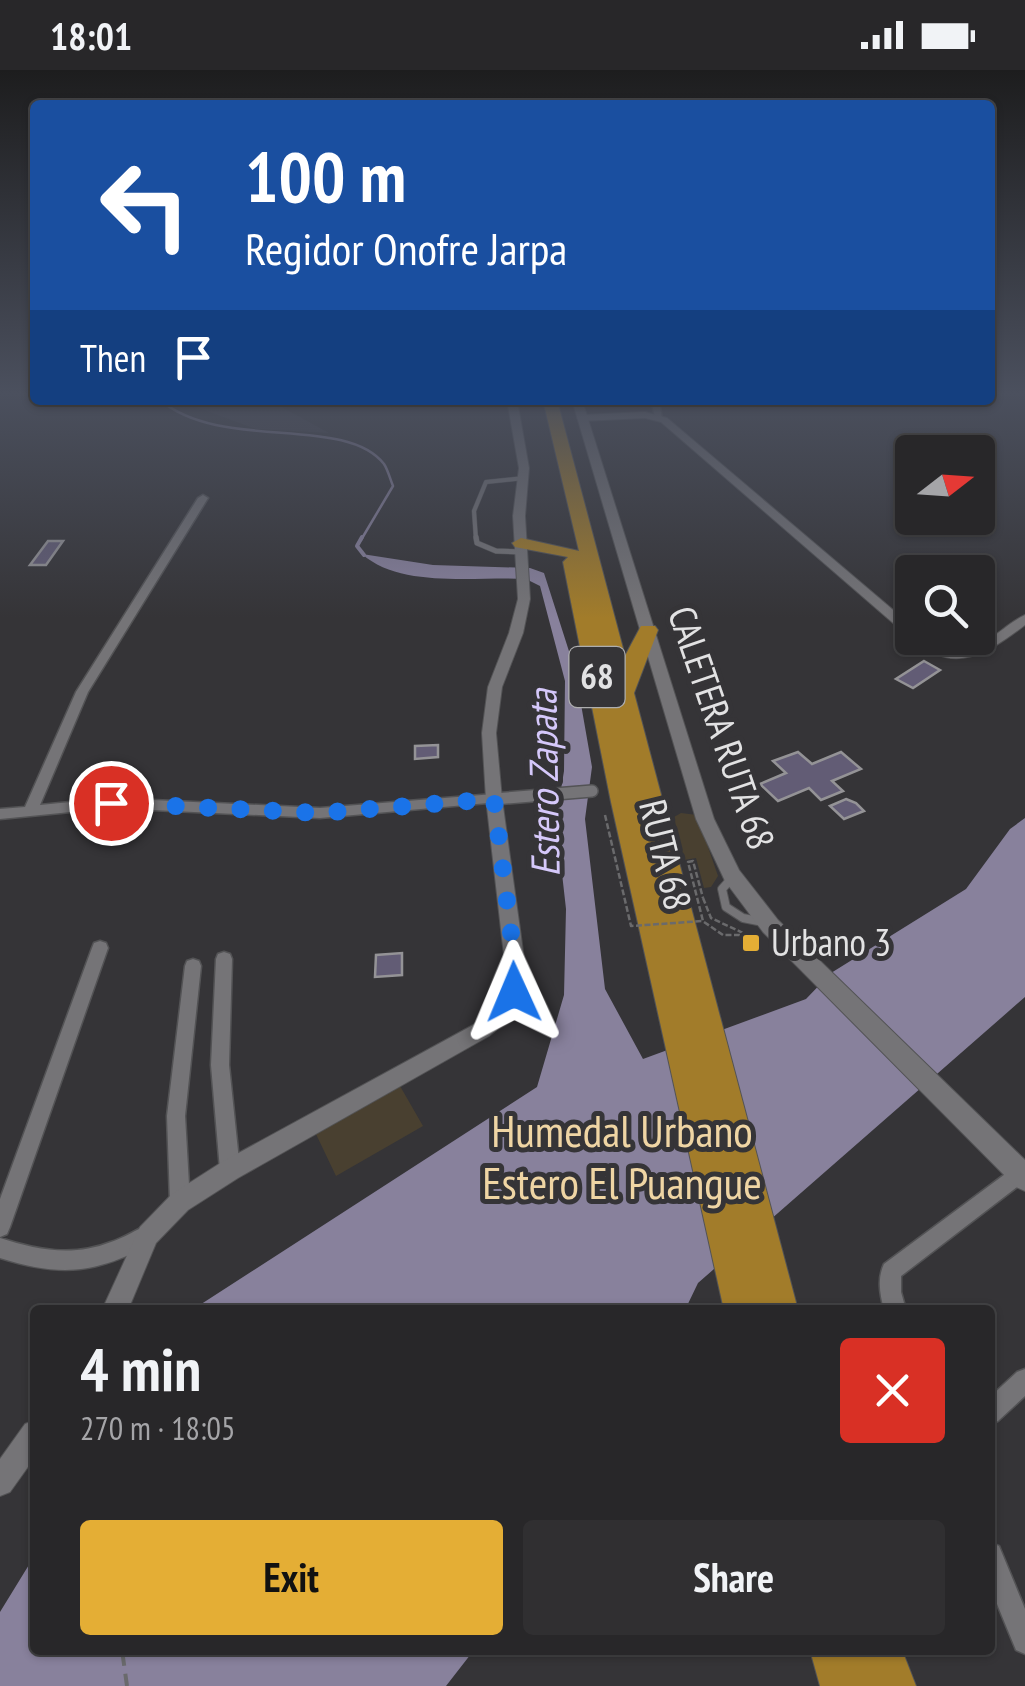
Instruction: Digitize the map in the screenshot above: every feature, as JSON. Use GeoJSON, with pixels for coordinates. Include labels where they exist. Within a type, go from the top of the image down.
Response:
{"type":"FeatureCollection","features":[{"type":"Feature","properties":{"kind":"highway","name":"RUTA 68"},"geometry":{"type":"LineString","coordinates":[[551,467],[693,1028]]}},
{"type":"Feature","properties":{"kind":"highway","name":"RUTA 68"},"geometry":{"type":"LineString","coordinates":[[567,467],[624,696],[748,1283],[772,1305]]}},
{"type":"Feature","properties":{"kind":"highway"},"geometry":{"type":"LineString","coordinates":[[522,561],[570,552]]}},
{"type":"Feature","properties":{"kind":"highway"},"geometry":{"type":"LineString","coordinates":[[624,696],[632,664],[648,630]]}},
{"type":"Feature","properties":{"kind":"highway"},"geometry":{"type":"LineString","coordinates":[[835,1655],[844,1686]]}},
{"type":"Feature","properties":{"kind":"highway"},"geometry":{"type":"LineString","coordinates":[[880,1655],[891,1686]]}},
{"type":"Feature","properties":{"kind":"main road","name":"CALETERA RUTA 68"},"geometry":{"type":"LineString","coordinates":[[597,467],[710,834],[732,878],[812,968],[1017,1170]]}},
{"type":"Feature","properties":{"kind":"street"},"geometry":{"type":"LineString","coordinates":[[117,1305],[148,1236],[180,1202],[230,1170],[482,1030],[502,1012],[514,992],[516,972],[494,799],[490,712],[522,612],[519,516],[522,467]]}},
{"type":"Feature","properties":{"kind":"street"},"geometry":{"type":"LineString","coordinates":[[717,467],[895,618]]}},
{"type":"Feature","properties":{"kind":"street"},"geometry":{"type":"LineString","coordinates":[[30,811],[82,692],[203,498]]}},
{"type":"Feature","properties":{"kind":"street"},"geometry":{"type":"LineString","coordinates":[[995,639],[1025,619]]}},
{"type":"Feature","properties":{"kind":"street"},"geometry":{"type":"LineString","coordinates":[[0,814],[111,803],[320,813],[592,791]]}},
{"type":"Feature","properties":{"kind":"street"},"geometry":{"type":"LineString","coordinates":[[0,1228],[100,948]]}},
{"type":"Feature","properties":{"kind":"street"},"geometry":{"type":"LineString","coordinates":[[224,959],[220,1065],[230,1170]]}},
{"type":"Feature","properties":{"kind":"street"},"geometry":{"type":"LineString","coordinates":[[180,1202],[176,1116],[193,966]]}},
{"type":"Feature","properties":{"kind":"street"},"geometry":{"type":"LineString","coordinates":[[894,1305],[891,1271],[1017,1170]]}},
{"type":"Feature","properties":{"kind":"street"},"geometry":{"type":"LineString","coordinates":[[0,1248],[53,1264],[112,1253],[148,1236]]}},
{"type":"Feature","properties":{"kind":"street"},"geometry":{"type":"LineString","coordinates":[[995,1408],[1025,1380]]}},
{"type":"Feature","properties":{"kind":"street"},"geometry":{"type":"LineString","coordinates":[[0,1482],[30,1441]]}},
{"type":"Feature","properties":{"kind":"street"},"geometry":{"type":"LineString","coordinates":[[995,1567],[1025,1641]]}},
{"type":"Feature","properties":{"kind":"lane"},"geometry":{"type":"LineString","coordinates":[[522,561],[477,543],[473,530],[477,492],[486,482],[524,478]]}},
{"type":"Feature","properties":{"kind":"path"},"geometry":{"type":"LineString","coordinates":[[605,815],[631,926],[703,921],[722,934],[739,938],[746,935]]}},
{"type":"Feature","properties":{"kind":"path"},"geometry":{"type":"LineString","coordinates":[[703,921],[688,862],[693,861],[711,918],[766,943]]}},
{"type":"Feature","properties":{"kind":"path"},"geometry":{"type":"LineString","coordinates":[[123,1655],[126,1686]]}},
{"type":"Feature","properties":{"kind":"shaded area"},"geometry":{"type":"Polygon","coordinates":[[[362,554],[433,565],[530,568],[544,573],[575,670],[592,767],[585,819],[605,989],[643,1059],[806,999],[831,973],[966,889],[1010,829],[1025,818],[1025,997],[698,1283],[687,1305],[200,1305],[537,1087],[564,995],[566,909],[556,820],[564,771],[565,681],[540,586],[526,579],[418,576],[378,565],[362,554]]]}},
{"type":"Feature","properties":{"kind":"shaded area"},"geometry":{"type":"Polygon","coordinates":[[[681,813],[697,815],[718,876],[711,887],[704,888],[696,858],[684,860],[674,817],[681,813]]]}},
{"type":"Feature","properties":{"kind":"shaded area"},"geometry":{"type":"Polygon","coordinates":[[[400,1086],[423,1126],[336,1176],[315,1132],[400,1086]]]}},
{"type":"Feature","properties":{"kind":"shaded area"},"geometry":{"type":"Polygon","coordinates":[[[30,1563],[30,1655],[470,1655],[446,1686],[0,1686],[0,1612],[30,1563]]]}},
{"type":"Feature","properties":{"kind":"building"},"geometry":{"type":"Polygon","coordinates":[[[48,541],[63,541],[46,565],[30,565],[48,541]]]}},
{"type":"Feature","properties":{"kind":"building"},"geometry":{"type":"Polygon","coordinates":[[[924,661],[940,670],[913,688],[896,679],[924,661]]]}},
{"type":"Feature","properties":{"kind":"building"},"geometry":{"type":"Polygon","coordinates":[[[438,745],[438,757],[415,759],[415,746],[438,745]]]}},
{"type":"Feature","properties":{"kind":"building"},"geometry":{"type":"Polygon","coordinates":[[[798,752],[812,764],[841,752],[861,769],[832,781],[843,791],[821,800],[809,788],[778,801],[760,784],[786,773],[773,761],[798,752]]]}},
{"type":"Feature","properties":{"kind":"building"},"geometry":{"type":"Polygon","coordinates":[[[846,799],[864,811],[844,819],[830,806],[846,799]]]}},
{"type":"Feature","properties":{"kind":"building"},"geometry":{"type":"Polygon","coordinates":[[[402,953],[402,975],[375,977],[376,955],[402,953]]]}},
{"type":"Feature","properties":{"kind":"waterway","name":"Estero Zapata"},"geometry":{"type":"LineString","coordinates":[[361,540],[393,486],[385,467]]}},
{"type":"Feature","properties":{"kind":"waterway","name":"Estero Zapata"},"geometry":{"type":"LineString","coordinates":[[362,537],[357,546],[364,555]]}},
{"type":"Feature","properties":{"kind":"place","name":"Urbano 3"},"geometry":{"type":"Point","coordinates":[751,943]}},
{"type":"Feature","properties":{"kind":"route"},"geometry":{"type":"LineString","coordinates":[[111,803],[320,813],[494,799],[516,972],[514,992]]}},
{"type":"Feature","properties":{"kind":"park label","name":"Humedal Urbano Estero El Puangue"},"geometry":{"type":"Point","coordinates":[622,1157]}}]}
